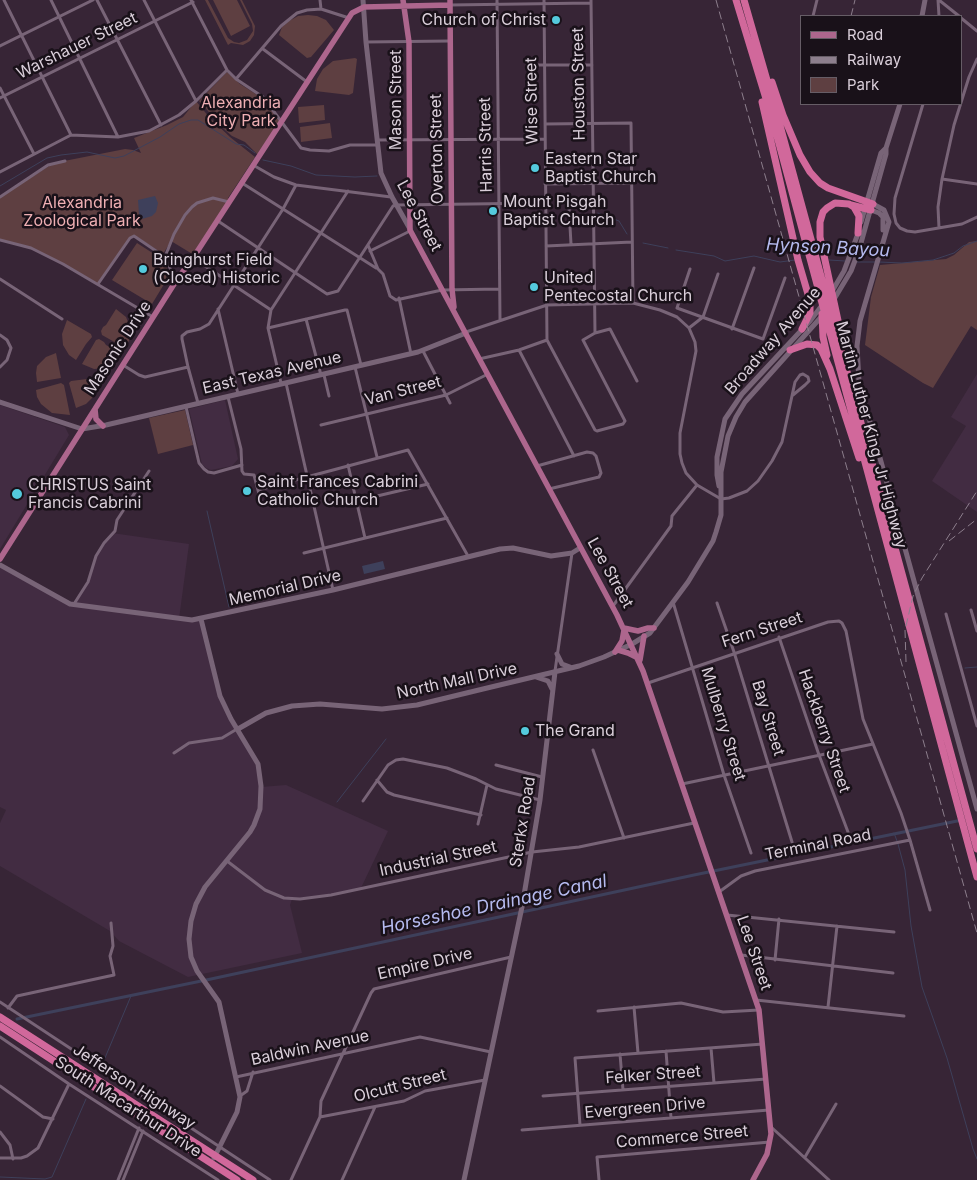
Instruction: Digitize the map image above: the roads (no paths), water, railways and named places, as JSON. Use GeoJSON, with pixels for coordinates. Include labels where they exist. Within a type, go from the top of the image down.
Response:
{"type":"FeatureCollection","features":[{"type":"Feature","properties":{"kind":"highway","name":"Martin Luther King, Jr Highway"},"geometry":{"type":"LineString","coordinates":[[736,0],[863,428],[968,829],[977,877]]}},
{"type":"Feature","properties":{"kind":"highway","name":"Martin Luther King, Jr Highway"},"geometry":{"type":"LineString","coordinates":[[744,0],[810,250]]}},
{"type":"Feature","properties":{"kind":"highway"},"geometry":{"type":"LineString","coordinates":[[744,0],[783,115],[800,155],[810,172],[820,183],[828,188],[869,206]]}},
{"type":"Feature","properties":{"kind":"highway"},"geometry":{"type":"LineString","coordinates":[[759,80],[761,98],[783,195],[810,301],[810,314],[802,329]]}},
{"type":"Feature","properties":{"kind":"highway"},"geometry":{"type":"LineString","coordinates":[[852,391],[820,237],[820,222],[823,212],[835,203],[869,206]]}},
{"type":"Feature","properties":{"kind":"highway"},"geometry":{"type":"LineString","coordinates":[[848,204],[854,207],[859,216],[858,233]]}},
{"type":"Feature","properties":{"kind":"highway","name":"Martin Luther King, Jr Highway"},"geometry":{"type":"LineString","coordinates":[[814,264],[883,533],[968,829],[977,849]]}},
{"type":"Feature","properties":{"kind":"highway"},"geometry":{"type":"LineString","coordinates":[[810,301],[823,309],[824,337],[830,369]]}},
{"type":"Feature","properties":{"kind":"highway"},"geometry":{"type":"LineString","coordinates":[[788,348],[807,344],[821,349],[830,369],[881,524]]}},
{"type":"Feature","properties":{"kind":"highway","name":"Jefferson Highway"},"geometry":{"type":"LineString","coordinates":[[0,1017],[253,1180]]}},
{"type":"Feature","properties":{"kind":"highway","name":"Jefferson Highway"},"geometry":{"type":"LineString","coordinates":[[0,1026],[237,1180]]}},
{"type":"Feature","properties":{"kind":"main road"},"geometry":{"type":"LineString","coordinates":[[364,7],[403,3],[450,2]]}},
{"type":"Feature","properties":{"kind":"main road","name":"Overton Street"},"geometry":{"type":"LineString","coordinates":[[450,2],[452,289],[454,306],[461,325]]}},
{"type":"Feature","properties":{"kind":"main road","name":"Mason Street"},"geometry":{"type":"LineString","coordinates":[[403,3],[409,42],[410,230]]}},
{"type":"Feature","properties":{"kind":"main road","name":"Masonic Drive"},"geometry":{"type":"LineString","coordinates":[[0,559],[176,281],[193,258],[352,13],[364,7]]}},
{"type":"Feature","properties":{"kind":"main road","name":"Lee Street"},"geometry":{"type":"LineString","coordinates":[[410,230],[632,644],[647,683],[756,1000],[763,1044],[770,1142],[768,1154],[753,1180]]}},
{"type":"Feature","properties":{"kind":"main road"},"geometry":{"type":"LineString","coordinates":[[95,409],[97,421],[103,426]]}},
{"type":"Feature","properties":{"kind":"main road"},"geometry":{"type":"LineString","coordinates":[[644,636],[638,660],[628,652],[617,651],[622,641],[624,629],[638,631],[654,628]]}},
{"type":"Feature","properties":{"kind":"street"},"geometry":{"type":"LineString","coordinates":[[4,0],[71,136]]}},
{"type":"Feature","properties":{"kind":"street"},"geometry":{"type":"LineString","coordinates":[[51,0],[118,137]]}},
{"type":"Feature","properties":{"kind":"street"},"geometry":{"type":"LineString","coordinates":[[0,46],[93,0]]}},
{"type":"Feature","properties":{"kind":"street"},"geometry":{"type":"LineString","coordinates":[[97,0],[161,125]]}},
{"type":"Feature","properties":{"kind":"street"},"geometry":{"type":"LineString","coordinates":[[144,0],[196,101]]}},
{"type":"Feature","properties":{"kind":"street"},"geometry":{"type":"LineString","coordinates":[[320,0],[321,9]]}},
{"type":"Feature","properties":{"kind":"street","name":"Lee Street"},"geometry":{"type":"LineString","coordinates":[[363,0],[381,174],[410,230]]}},
{"type":"Feature","properties":{"kind":"street"},"geometry":{"type":"LineString","coordinates":[[813,15],[817,0]]}},
{"type":"Feature","properties":{"kind":"street"},"geometry":{"type":"LineString","coordinates":[[922,15],[925,0]]}},
{"type":"Feature","properties":{"kind":"street"},"geometry":{"type":"LineString","coordinates":[[939,0],[939,15]]}},
{"type":"Feature","properties":{"kind":"street"},"geometry":{"type":"LineString","coordinates":[[939,0],[958,15]]}},
{"type":"Feature","properties":{"kind":"street"},"geometry":{"type":"LineString","coordinates":[[192,1],[227,70],[236,79],[263,97],[297,145],[306,150],[329,151],[350,145],[410,141],[545,139]]}},
{"type":"Feature","properties":{"kind":"street","name":"Warshauer Street"},"geometry":{"type":"LineString","coordinates":[[0,98],[192,1]]}},
{"type":"Feature","properties":{"kind":"street"},"geometry":{"type":"LineString","coordinates":[[450,2],[591,2]]}},
{"type":"Feature","properties":{"kind":"street","name":"Harris Street"},"geometry":{"type":"LineString","coordinates":[[497,2],[500,320]]}},
{"type":"Feature","properties":{"kind":"street","name":"Wise Street"},"geometry":{"type":"LineString","coordinates":[[544,2],[543,65],[547,340],[595,430]]}},
{"type":"Feature","properties":{"kind":"street","name":"Houston Street"},"geometry":{"type":"LineString","coordinates":[[591,2],[595,333],[583,340],[625,420],[623,424],[595,430]]}},
{"type":"Feature","properties":{"kind":"street"},"geometry":{"type":"LineString","coordinates":[[236,79],[289,18],[307,10],[321,9],[349,18]]}},
{"type":"Feature","properties":{"kind":"street"},"geometry":{"type":"LineString","coordinates":[[962,19],[977,31]]}},
{"type":"Feature","properties":{"kind":"street"},"geometry":{"type":"LineString","coordinates":[[366,42],[450,41]]}},
{"type":"Feature","properties":{"kind":"street"},"geometry":{"type":"LineString","coordinates":[[263,49],[307,82]]}},
{"type":"Feature","properties":{"kind":"street"},"geometry":{"type":"LineString","coordinates":[[962,100],[977,59]]}},
{"type":"Feature","properties":{"kind":"street"},"geometry":{"type":"LineString","coordinates":[[527,65],[592,64]]}},
{"type":"Feature","properties":{"kind":"street"},"geometry":{"type":"LineString","coordinates":[[0,172],[71,136],[118,137],[138,134],[161,125],[179,115],[196,101],[227,70]]}},
{"type":"Feature","properties":{"kind":"street"},"geometry":{"type":"LineString","coordinates":[[0,88],[34,154]]}},
{"type":"Feature","properties":{"kind":"street","name":"Broadway Avenue"},"geometry":{"type":"LineString","coordinates":[[856,248],[877,177],[882,153],[886,148],[900,105]]}},
{"type":"Feature","properties":{"kind":"street"},"geometry":{"type":"LineString","coordinates":[[923,105],[895,198],[894,214],[896,223],[900,228],[915,232],[962,224],[977,217]]}},
{"type":"Feature","properties":{"kind":"street"},"geometry":{"type":"LineString","coordinates":[[939,228],[938,207],[942,179],[960,105]]}},
{"type":"Feature","properties":{"kind":"street"},"geometry":{"type":"LineString","coordinates":[[545,124],[631,123],[633,303]]}},
{"type":"Feature","properties":{"kind":"street"},"geometry":{"type":"LineString","coordinates":[[0,197],[48,165],[65,161]]}},
{"type":"Feature","properties":{"kind":"street"},"geometry":{"type":"LineString","coordinates":[[254,165],[274,177],[296,185],[392,197]]}},
{"type":"Feature","properties":{"kind":"street"},"geometry":{"type":"LineString","coordinates":[[942,179],[977,184]]}},
{"type":"Feature","properties":{"kind":"street"},"geometry":{"type":"LineString","coordinates":[[242,183],[378,269],[383,274],[390,296],[396,300],[442,290],[500,289]]}},
{"type":"Feature","properties":{"kind":"street"},"geometry":{"type":"LineString","coordinates":[[545,184],[632,183]]}},
{"type":"Feature","properties":{"kind":"street"},"geometry":{"type":"LineString","coordinates":[[198,404],[182,336],[187,332],[209,324],[283,209],[296,185]]}},
{"type":"Feature","properties":{"kind":"street"},"geometry":{"type":"LineString","coordinates":[[333,590],[284,383],[268,328],[271,310],[348,191]]}},
{"type":"Feature","properties":{"kind":"street"},"geometry":{"type":"LineString","coordinates":[[165,257],[174,234],[192,207],[197,203],[212,198],[229,202]]}},
{"type":"Feature","properties":{"kind":"street"},"geometry":{"type":"LineString","coordinates":[[217,221],[327,294],[338,291],[393,206],[546,204]]}},
{"type":"Feature","properties":{"kind":"street"},"geometry":{"type":"LineString","coordinates":[[869,206],[884,210],[888,216],[888,222],[860,321],[857,360],[859,382],[977,809]]}},
{"type":"Feature","properties":{"kind":"street","name":"Broadway Avenue"},"geometry":{"type":"LineString","coordinates":[[721,499],[717,475],[717,458],[726,419],[742,394],[788,348],[823,309],[851,271],[858,233],[869,206]]}},
{"type":"Feature","properties":{"kind":"street"},"geometry":{"type":"LineString","coordinates":[[569,209],[571,244]]}},
{"type":"Feature","properties":{"kind":"street"},"geometry":{"type":"LineString","coordinates":[[370,252],[410,230]]}},
{"type":"Feature","properties":{"kind":"street"},"geometry":{"type":"LineString","coordinates":[[98,284],[132,237],[139,238],[165,257],[176,281]]}},
{"type":"Feature","properties":{"kind":"street"},"geometry":{"type":"LineString","coordinates":[[0,240],[31,248],[63,264],[154,318]]}},
{"type":"Feature","properties":{"kind":"street"},"geometry":{"type":"LineString","coordinates":[[546,246],[632,242]]}},
{"type":"Feature","properties":{"kind":"street"},"geometry":{"type":"LineString","coordinates":[[368,244],[378,269]]}},
{"type":"Feature","properties":{"kind":"street"},"geometry":{"type":"LineString","coordinates":[[193,258],[271,310]]}},
{"type":"Feature","properties":{"kind":"street"},"geometry":{"type":"LineString","coordinates":[[732,329],[754,268]]}},
{"type":"Feature","properties":{"kind":"street"},"geometry":{"type":"LineString","coordinates":[[690,269],[677,308],[763,340],[785,278]]}},
{"type":"Feature","properties":{"kind":"street"},"geometry":{"type":"LineString","coordinates":[[689,328],[703,317],[718,274]]}},
{"type":"Feature","properties":{"kind":"street"},"geometry":{"type":"LineString","coordinates":[[0,279],[62,320]]}},
{"type":"Feature","properties":{"kind":"street"},"geometry":{"type":"LineString","coordinates":[[399,298],[411,354]]}},
{"type":"Feature","properties":{"kind":"street"},"geometry":{"type":"LineString","coordinates":[[466,333],[546,305],[633,303],[660,310],[677,318],[689,328],[695,342],[696,351],[680,433],[680,454],[686,473],[697,485],[721,499],[747,491],[758,481],[782,442],[793,388],[800,375],[803,374],[808,377],[809,381],[793,395]]}},
{"type":"Feature","properties":{"kind":"street"},"geometry":{"type":"LineString","coordinates":[[218,309],[238,394]]}},
{"type":"Feature","properties":{"kind":"street","name":"Broadway Avenue"},"geometry":{"type":"LineString","coordinates":[[632,644],[654,628],[688,582],[713,541],[721,515],[721,472],[728,436],[736,417],[745,402],[802,329],[823,309]]}},
{"type":"Feature","properties":{"kind":"street"},"geometry":{"type":"LineString","coordinates":[[268,328],[347,310],[361,365]]}},
{"type":"Feature","properties":{"kind":"street"},"geometry":{"type":"LineString","coordinates":[[306,319],[329,396]]}},
{"type":"Feature","properties":{"kind":"street"},"geometry":{"type":"LineString","coordinates":[[595,333],[610,329],[637,381]]}},
{"type":"Feature","properties":{"kind":"street","name":"East Texas Avenue"},"geometry":{"type":"LineString","coordinates":[[82,429],[103,426],[411,354],[466,333]]}},
{"type":"Feature","properties":{"kind":"street"},"geometry":{"type":"LineString","coordinates":[[0,335],[7,340],[11,348],[7,360],[0,367]]}},
{"type":"Feature","properties":{"kind":"street"},"geometry":{"type":"LineString","coordinates":[[479,359],[519,350],[547,340]]}},
{"type":"Feature","properties":{"kind":"street"},"geometry":{"type":"LineString","coordinates":[[519,350],[574,456]]}},
{"type":"Feature","properties":{"kind":"street"},"geometry":{"type":"LineString","coordinates":[[422,351],[450,403]]}},
{"type":"Feature","properties":{"kind":"street"},"geometry":{"type":"LineString","coordinates":[[123,365],[145,377],[188,367]]}},
{"type":"Feature","properties":{"kind":"street"},"geometry":{"type":"LineString","coordinates":[[355,367],[377,457]]}},
{"type":"Feature","properties":{"kind":"street","name":"Van Street"},"geometry":{"type":"LineString","coordinates":[[321,425],[446,395],[488,374]]}},
{"type":"Feature","properties":{"kind":"street"},"geometry":{"type":"LineString","coordinates":[[228,397],[241,450],[244,474],[254,475],[262,505]]}},
{"type":"Feature","properties":{"kind":"street"},"geometry":{"type":"LineString","coordinates":[[0,402],[82,429]]}},
{"type":"Feature","properties":{"kind":"street"},"geometry":{"type":"LineString","coordinates":[[186,407],[199,463],[208,472],[214,473],[242,465]]}},
{"type":"Feature","properties":{"kind":"street"},"geometry":{"type":"LineString","coordinates":[[258,490],[408,450],[468,556]]}},
{"type":"Feature","properties":{"kind":"street"},"geometry":{"type":"LineString","coordinates":[[537,466],[587,452],[593,453],[596,456],[601,473],[594,479],[548,489]]}},
{"type":"Feature","properties":{"kind":"street"},"geometry":{"type":"LineString","coordinates":[[348,465],[365,538]]}},
{"type":"Feature","properties":{"kind":"street"},"geometry":{"type":"LineString","coordinates":[[73,605],[88,582],[96,556],[115,531],[117,520],[149,471]]}},
{"type":"Feature","properties":{"kind":"street"},"geometry":{"type":"LineString","coordinates":[[356,501],[428,484]]}},
{"type":"Feature","properties":{"kind":"street"},"geometry":{"type":"LineString","coordinates":[[612,607],[671,526],[672,516],[697,485]]}},
{"type":"Feature","properties":{"kind":"street"},"geometry":{"type":"LineString","coordinates":[[304,553],[447,518]]}},
{"type":"Feature","properties":{"kind":"street","name":"Memorial Drive"},"geometry":{"type":"LineString","coordinates":[[0,565],[64,602],[73,605],[185,620],[202,620],[468,556],[513,548],[546,556],[557,556],[572,553],[580,548]]}},
{"type":"Feature","properties":{"kind":"street","name":"Sterkx Road"},"geometry":{"type":"LineString","coordinates":[[464,1180],[532,852],[572,553]]}},
{"type":"Feature","properties":{"kind":"street","name":"Mulberry Street"},"geometry":{"type":"LineString","coordinates":[[673,602],[724,774],[750,853]]}},
{"type":"Feature","properties":{"kind":"street","name":"Bay Street"},"geometry":{"type":"LineString","coordinates":[[717,603],[734,652],[792,842]]}},
{"type":"Feature","properties":{"kind":"street"},"geometry":{"type":"LineString","coordinates":[[971,610],[977,631]]}},
{"type":"Feature","properties":{"kind":"street"},"geometry":{"type":"LineString","coordinates":[[946,614],[977,726]]}},
{"type":"Feature","properties":{"kind":"street"},"geometry":{"type":"LineString","coordinates":[[202,620],[218,688],[231,719],[258,764],[262,796],[258,817],[250,832],[205,887],[196,904],[191,921],[190,950],[197,972],[210,988],[221,1007],[236,1077]]}},
{"type":"Feature","properties":{"kind":"street","name":"Fern Street"},"geometry":{"type":"LineString","coordinates":[[647,683],[779,637],[828,622],[839,621],[844,626],[861,710],[873,744]]}},
{"type":"Feature","properties":{"kind":"street","name":"Hackberry Street"},"geometry":{"type":"LineString","coordinates":[[779,637],[819,755],[848,832]]}},
{"type":"Feature","properties":{"kind":"street","name":"North Mall Drive"},"geometry":{"type":"LineString","coordinates":[[174,753],[189,743],[222,738],[266,714],[292,706],[320,704],[382,709],[417,705],[573,668],[632,644]]}},
{"type":"Feature","properties":{"kind":"street"},"geometry":{"type":"LineString","coordinates":[[557,654],[562,664],[573,668]]}},
{"type":"Feature","properties":{"kind":"street"},"geometry":{"type":"LineString","coordinates":[[535,676],[548,681],[553,693]]}},
{"type":"Feature","properties":{"kind":"street"},"geometry":{"type":"LineString","coordinates":[[682,784],[873,744],[910,838],[930,910]]}},
{"type":"Feature","properties":{"kind":"street"},"geometry":{"type":"LineString","coordinates":[[593,750],[624,838]]}},
{"type":"Feature","properties":{"kind":"street"},"geometry":{"type":"LineString","coordinates":[[363,800],[388,765],[396,760],[403,759],[455,771],[503,792],[540,800]]}},
{"type":"Feature","properties":{"kind":"street"},"geometry":{"type":"LineString","coordinates":[[496,765],[543,777]]}},
{"type":"Feature","properties":{"kind":"street"},"geometry":{"type":"LineString","coordinates":[[377,780],[387,792],[394,795],[481,815]]}},
{"type":"Feature","properties":{"kind":"street"},"geometry":{"type":"LineString","coordinates":[[478,824],[487,785]]}},
{"type":"Feature","properties":{"kind":"street","name":"Industrial Street"},"geometry":{"type":"LineString","coordinates":[[226,861],[265,890],[284,898],[300,899],[532,852],[571,848],[695,823]]}},
{"type":"Feature","properties":{"kind":"street","name":"Terminal Road"},"geometry":{"type":"LineString","coordinates":[[719,892],[741,876],[755,871],[910,838]]}},
{"type":"Feature","properties":{"kind":"street"},"geometry":{"type":"LineString","coordinates":[[727,915],[894,932]]}},
{"type":"Feature","properties":{"kind":"street"},"geometry":{"type":"LineString","coordinates":[[774,960],[779,919]]}},
{"type":"Feature","properties":{"kind":"street"},"geometry":{"type":"LineString","coordinates":[[8,1008],[17,996],[114,975],[110,956],[113,946],[111,923]]}},
{"type":"Feature","properties":{"kind":"street"},"geometry":{"type":"LineString","coordinates":[[828,1007],[837,926]]}},
{"type":"Feature","properties":{"kind":"street"},"geometry":{"type":"LineString","coordinates":[[741,956],[894,973]]}},
{"type":"Feature","properties":{"kind":"street","name":"Empire Drive"},"geometry":{"type":"LineString","coordinates":[[291,1180],[320,1118],[321,1101],[374,989],[511,957]]}},
{"type":"Feature","properties":{"kind":"street"},"geometry":{"type":"LineString","coordinates":[[756,1000],[904,1016]]}},
{"type":"Feature","properties":{"kind":"street","name":"South Macarthur Drive"},"geometry":{"type":"LineString","coordinates":[[0,1002],[270,1180]]}},
{"type":"Feature","properties":{"kind":"street"},"geometry":{"type":"LineString","coordinates":[[598,1010],[682,1003],[723,1012],[758,1010]]}},
{"type":"Feature","properties":{"kind":"street"},"geometry":{"type":"LineString","coordinates":[[634,1007],[638,1053]]}},
{"type":"Feature","properties":{"kind":"street","name":"South Macarthur Drive"},"geometry":{"type":"LineString","coordinates":[[0,1037],[218,1180]]}},
{"type":"Feature","properties":{"kind":"street","name":"Baldwin Avenue"},"geometry":{"type":"LineString","coordinates":[[206,1172],[237,1112],[240,1097],[236,1077],[420,1037],[491,1052]]}},
{"type":"Feature","properties":{"kind":"street"},"geometry":{"type":"LineString","coordinates":[[580,1125],[575,1058],[763,1044]]}},
{"type":"Feature","properties":{"kind":"street"},"geometry":{"type":"LineString","coordinates":[[711,1048],[714,1083]]}},
{"type":"Feature","properties":{"kind":"street"},"geometry":{"type":"LineString","coordinates":[[666,1051],[671,1118]]}},
{"type":"Feature","properties":{"kind":"street"},"geometry":{"type":"LineString","coordinates":[[620,1054],[623,1090]]}},
{"type":"Feature","properties":{"kind":"street"},"geometry":{"type":"LineString","coordinates":[[240,1097],[247,1091],[253,1072]]}},
{"type":"Feature","properties":{"kind":"street","name":"Felker Street"},"geometry":{"type":"LineString","coordinates":[[543,1096],[766,1079]]}},
{"type":"Feature","properties":{"kind":"street","name":"Olcutt Street"},"geometry":{"type":"LineString","coordinates":[[320,1118],[404,1101],[425,1091],[486,1080]]}},
{"type":"Feature","properties":{"kind":"street"},"geometry":{"type":"LineString","coordinates":[[0,1158],[27,1156],[38,1148],[69,1084]]}},
{"type":"Feature","properties":{"kind":"street"},"geometry":{"type":"LineString","coordinates":[[0,1086],[43,1116],[53,1119]]}},
{"type":"Feature","properties":{"kind":"street"},"geometry":{"type":"LineString","coordinates":[[805,1157],[836,1104]]}},
{"type":"Feature","properties":{"kind":"street"},"geometry":{"type":"LineString","coordinates":[[342,1180],[375,1107]]}},
{"type":"Feature","properties":{"kind":"street","name":"Evergreen Drive"},"geometry":{"type":"LineString","coordinates":[[522,1130],[769,1110]]}},
{"type":"Feature","properties":{"kind":"street"},"geometry":{"type":"LineString","coordinates":[[770,1126],[829,1180]]}},
{"type":"Feature","properties":{"kind":"street"},"geometry":{"type":"LineString","coordinates":[[118,1180],[123,1174],[141,1129]]}},
{"type":"Feature","properties":{"kind":"street"},"geometry":{"type":"LineString","coordinates":[[0,1132],[10,1144],[13,1158]]}},
{"type":"Feature","properties":{"kind":"street","name":"Commerce Street"},"geometry":{"type":"LineString","coordinates":[[598,1180],[597,1157],[770,1142]]}},
{"type":"Feature","properties":{"kind":"street"},"geometry":{"type":"LineString","coordinates":[[123,1174],[123,1180]]}},
{"type":"Feature","properties":{"kind":"water"},"geometry":{"type":"Polygon","coordinates":[[[155,196],[158,203],[156,212],[152,216],[142,219],[139,214],[138,200],[155,196]]]}},
{"type":"Feature","properties":{"kind":"water"},"geometry":{"type":"Polygon","coordinates":[[[383,561],[385,569],[364,574],[362,566],[383,561]]]}},
{"type":"Feature","properties":{"kind":"waterway","name":"Hynson Bayou"},"geometry":{"type":"LineString","coordinates":[[0,186],[47,158],[87,152],[115,158],[124,156],[160,137],[179,124],[191,120],[198,120],[236,144],[244,145],[255,153]]}},
{"type":"Feature","properties":{"kind":"waterway","name":"Hynson Bayou"},"geometry":{"type":"LineString","coordinates":[[263,160],[291,166],[316,175],[377,176]]}},
{"type":"Feature","properties":{"kind":"waterway","name":"Hynson Bayou"},"geometry":{"type":"LineString","coordinates":[[598,213],[619,221],[627,234]]}},
{"type":"Feature","properties":{"kind":"waterway","name":"Hynson Bayou"},"geometry":{"type":"LineString","coordinates":[[879,262],[902,263],[933,260],[954,253],[963,246],[977,241]]}},
{"type":"Feature","properties":{"kind":"waterway","name":"Hynson Bayou"},"geometry":{"type":"LineString","coordinates":[[643,243],[668,248]]}},
{"type":"Feature","properties":{"kind":"waterway","name":"Hynson Bayou"},"geometry":{"type":"LineString","coordinates":[[676,250],[714,256],[725,261],[754,256],[780,262],[795,260]]}},
{"type":"Feature","properties":{"kind":"waterway","name":"Hynson Bayou"},"geometry":{"type":"LineString","coordinates":[[829,260],[845,261]]}},
{"type":"Feature","properties":{"kind":"waterway","name":"Hynson Bayou"},"geometry":{"type":"LineString","coordinates":[[856,262],[875,262]]}},
{"type":"Feature","properties":{"kind":"waterway"},"geometry":{"type":"LineString","coordinates":[[207,511],[229,607]]}},
{"type":"Feature","properties":{"kind":"waterway"},"geometry":{"type":"LineString","coordinates":[[965,668],[977,667]]}},
{"type":"Feature","properties":{"kind":"waterway"},"geometry":{"type":"LineString","coordinates":[[337,802],[386,739]]}},
{"type":"Feature","properties":{"kind":"waterway","name":"Horseshoe Drainage Canal"},"geometry":{"type":"LineString","coordinates":[[17,1019],[962,820]]}},
{"type":"Feature","properties":{"kind":"waterway"},"geometry":{"type":"LineString","coordinates":[[894,833],[897,841]]}},
{"type":"Feature","properties":{"kind":"waterway"},"geometry":{"type":"LineString","coordinates":[[898,844],[905,870],[911,926],[922,987],[947,1058],[977,1159]]}},
{"type":"Feature","properties":{"kind":"waterway"},"geometry":{"type":"LineString","coordinates":[[102,1065],[131,996]]}},
{"type":"Feature","properties":{"kind":"waterway"},"geometry":{"type":"LineString","coordinates":[[0,1177],[45,1179],[52,1177],[86,1099]]}},
{"type":"Feature","properties":{"kind":"railway"},"geometry":{"type":"LineString","coordinates":[[716,0],[977,933]]}},
{"type":"Feature","properties":{"kind":"railway"},"geometry":{"type":"LineString","coordinates":[[851,15],[855,0]]}},
{"type":"Feature","properties":{"kind":"railway"},"geometry":{"type":"LineString","coordinates":[[906,662],[905,630],[913,596],[922,578],[977,491]]}},
{"type":"Feature","properties":{"kind":"railway"},"geometry":{"type":"LineString","coordinates":[[949,541],[977,519]]}},
{"type":"Feature","properties":{"kind":"place","name":"Church of Christ"},"geometry":{"type":"Point","coordinates":[556,20]}},
{"type":"Feature","properties":{"kind":"place","name":"Eastern Star Baptist Church"},"geometry":{"type":"Point","coordinates":[535,168]}},
{"type":"Feature","properties":{"kind":"place","name":"Mount Pisgah Baptist Church"},"geometry":{"type":"Point","coordinates":[493,211]}},
{"type":"Feature","properties":{"kind":"place","name":"Bringhurst Field (Closed) Historic"},"geometry":{"type":"Point","coordinates":[143,269]}},
{"type":"Feature","properties":{"kind":"place","name":"United Pentecostal Church"},"geometry":{"type":"Point","coordinates":[534,287]}},
{"type":"Feature","properties":{"kind":"place","name":"Saint Frances Cabrini Catholic Church"},"geometry":{"type":"Point","coordinates":[247,491]}},
{"type":"Feature","properties":{"kind":"place","name":"CHRISTUS Saint Francis Cabrini"},"geometry":{"type":"Point","coordinates":[17,494]}},
{"type":"Feature","properties":{"kind":"place","name":"The Grand"},"geometry":{"type":"Point","coordinates":[525,731]}},
{"type":"Feature","properties":{"kind":"park label","name":"Alexandria City Park"},"geometry":{"type":"Point","coordinates":[241,112]}},
{"type":"Feature","properties":{"kind":"park label","name":"Alexandria Zoological Park"},"geometry":{"type":"Point","coordinates":[82,212]}}]}
